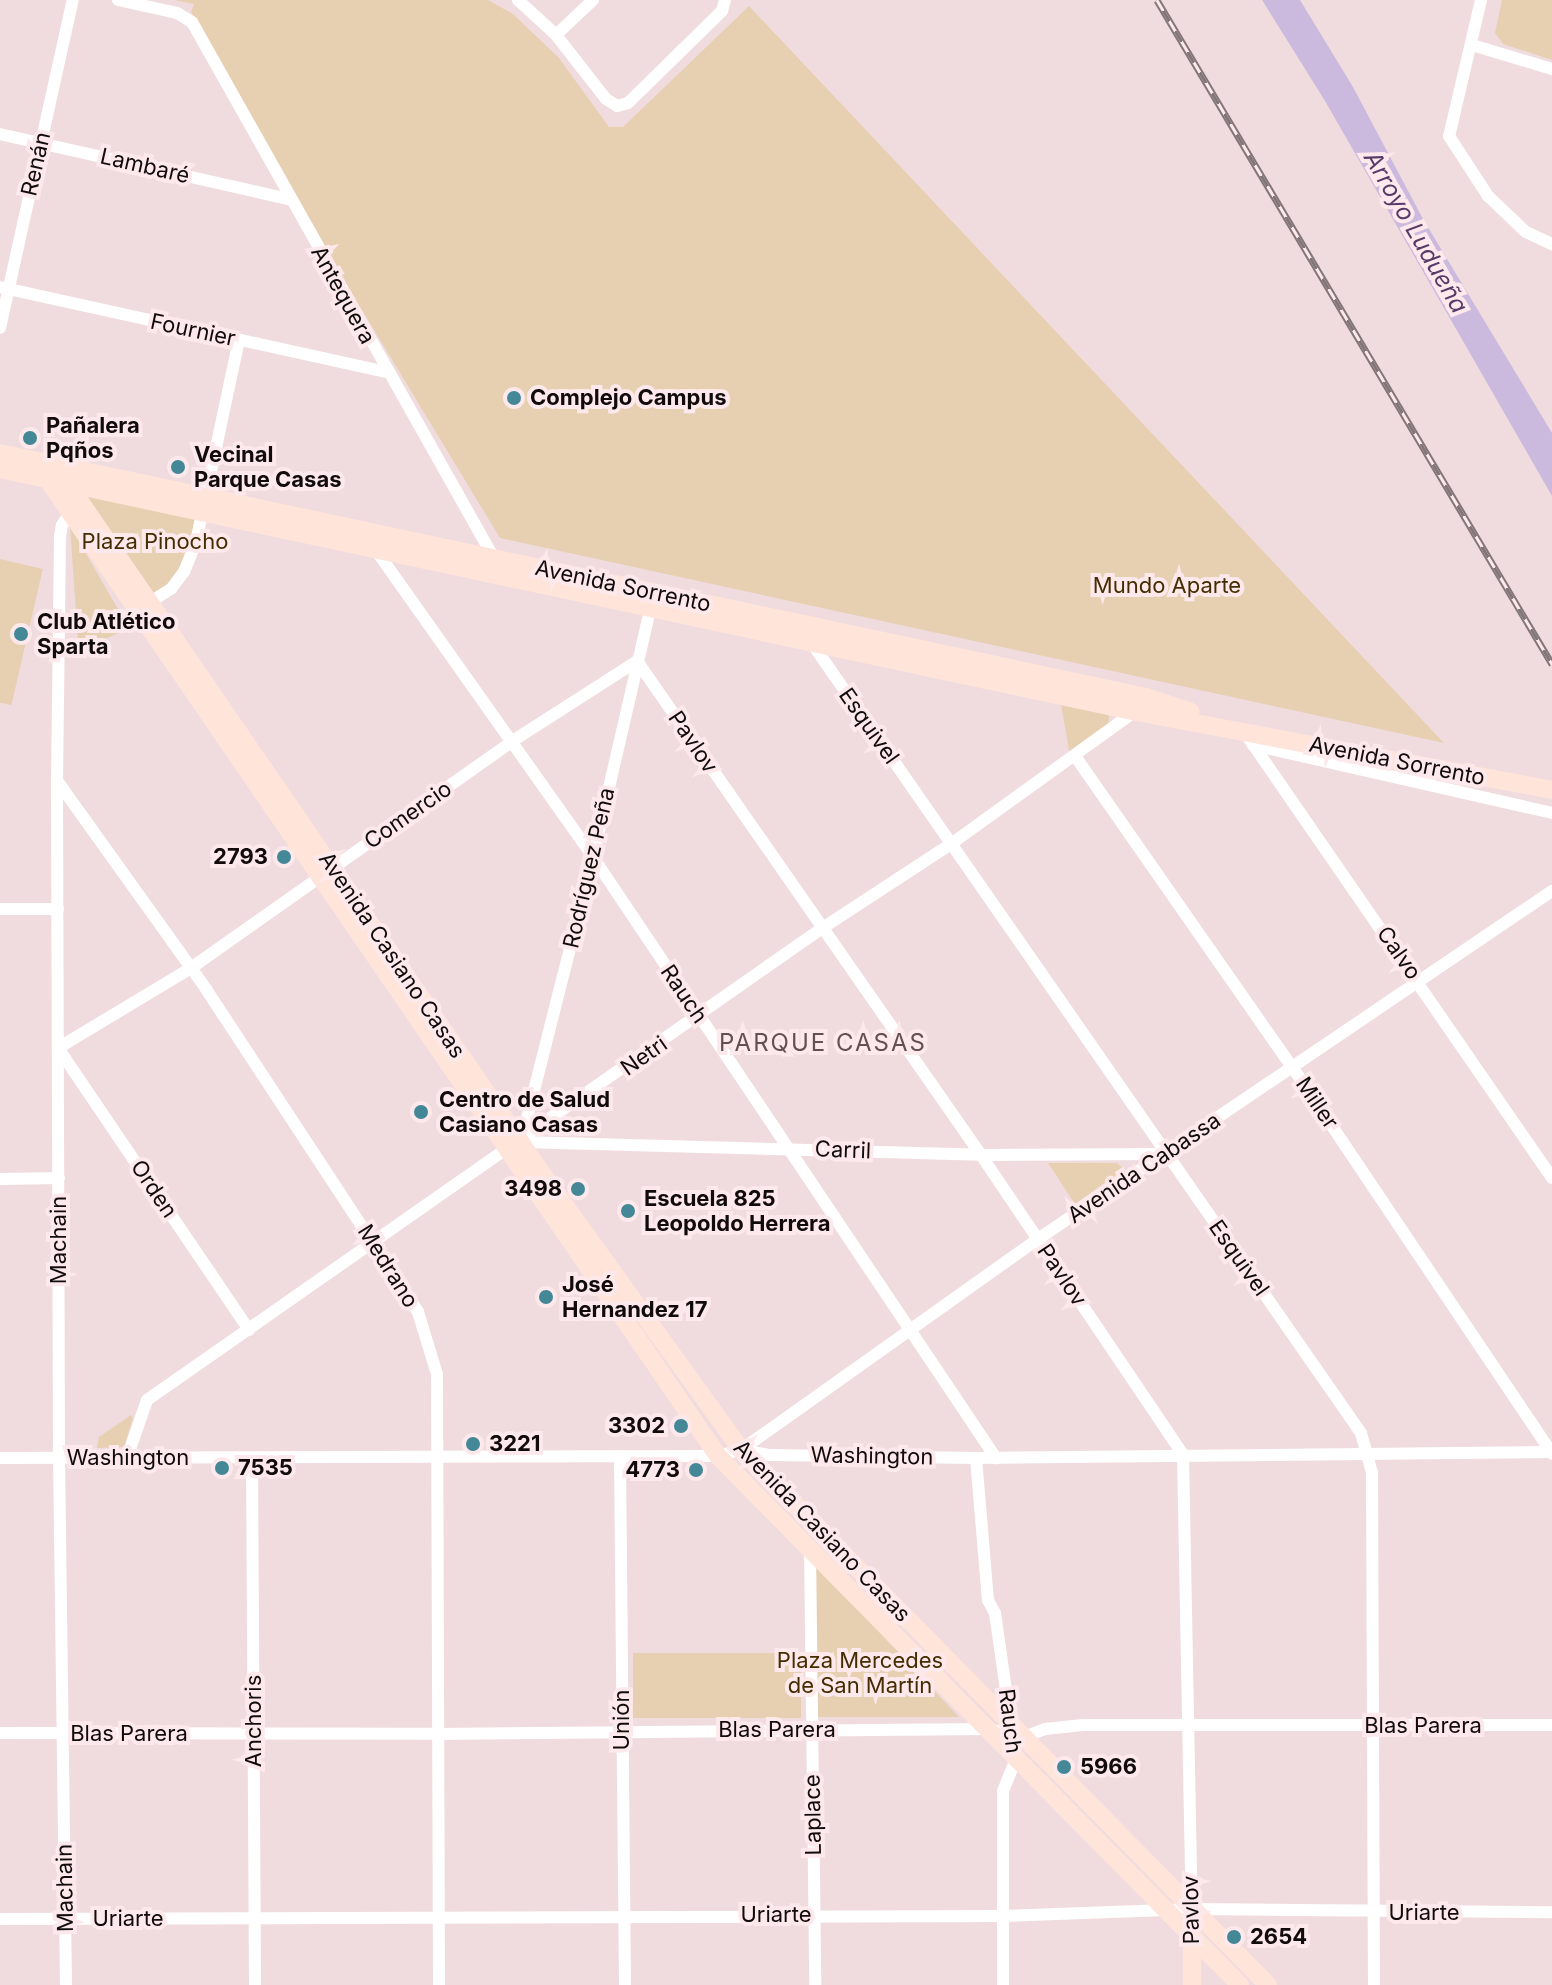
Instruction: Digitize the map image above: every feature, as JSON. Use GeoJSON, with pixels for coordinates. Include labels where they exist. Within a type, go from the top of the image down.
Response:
{"type":"FeatureCollection","features":[{"type":"Feature","properties":{"kind":"main road","name":"Avenida Sorrento"},"geometry":{"type":"LineString","coordinates":[[0,453],[50,472]]}},
{"type":"Feature","properties":{"kind":"main road","name":"Avenida Sorrento"},"geometry":{"type":"LineString","coordinates":[[0,469],[70,476],[1141,705],[1248,737],[1552,790]]}},
{"type":"Feature","properties":{"kind":"main road","name":"Avenida Casiano Casas"},"geometry":{"type":"LineString","coordinates":[[50,472],[150,602],[326,872]]}},
{"type":"Feature","properties":{"kind":"main road","name":"Avenida Casiano Casas"},"geometry":{"type":"LineString","coordinates":[[70,476],[76,507],[514,1146],[718,1456],[1240,1985]]}},
{"type":"Feature","properties":{"kind":"main road","name":"Avenida Casiano Casas"},"geometry":{"type":"LineString","coordinates":[[514,1146],[741,1450],[1013,1730],[1268,1985]]}},
{"type":"Feature","properties":{"kind":"main road","name":"Pavlov"},"geometry":{"type":"LineString","coordinates":[[1192,1936],[1192,1985]]}},
{"type":"Feature","properties":{"kind":"street","name":"Renán"},"geometry":{"type":"LineString","coordinates":[[0,328],[4,288],[73,0]]}},
{"type":"Feature","properties":{"kind":"street","name":"Antequera"},"geometry":{"type":"LineString","coordinates":[[118,0],[184,16],[192,22],[494,567]]}},
{"type":"Feature","properties":{"kind":"street"},"geometry":{"type":"LineString","coordinates":[[518,0],[556,35],[606,99],[617,106],[628,103],[722,11],[725,1]]}},
{"type":"Feature","properties":{"kind":"street"},"geometry":{"type":"LineString","coordinates":[[556,35],[593,0]]}},
{"type":"Feature","properties":{"kind":"street"},"geometry":{"type":"LineString","coordinates":[[1481,0],[1449,136],[1488,196],[1526,232],[1552,244]]}},
{"type":"Feature","properties":{"kind":"street"},"geometry":{"type":"LineString","coordinates":[[1472,45],[1552,69]]}},
{"type":"Feature","properties":{"kind":"street","name":"Lambaré"},"geometry":{"type":"LineString","coordinates":[[0,134],[289,199]]}},
{"type":"Feature","properties":{"kind":"street","name":"Fournier"},"geometry":{"type":"LineString","coordinates":[[4,288],[387,372]]}},
{"type":"Feature","properties":{"kind":"street"},"geometry":{"type":"LineString","coordinates":[[150,602],[171,589],[184,572],[204,505],[239,340]]}},
{"type":"Feature","properties":{"kind":"street","name":"Machain"},"geometry":{"type":"LineString","coordinates":[[66,1985],[59,1458],[57,782],[60,537],[62,525],[76,507]]}},
{"type":"Feature","properties":{"kind":"street","name":"Rauch"},"geometry":{"type":"LineString","coordinates":[[374,541],[593,857],[996,1458]]}},
{"type":"Feature","properties":{"kind":"street","name":"Rodríguez Peña"},"geometry":{"type":"LineString","coordinates":[[514,1146],[593,857],[652,601]]}},
{"type":"Feature","properties":{"kind":"street","name":"Esquivel"},"geometry":{"type":"LineString","coordinates":[[812,635],[951,844],[1361,1433],[1372,1473],[1374,1985]]}},
{"type":"Feature","properties":{"kind":"street","name":"Comercio"},"geometry":{"type":"LineString","coordinates":[[58,1048],[191,968],[511,742],[637,661]]}},
{"type":"Feature","properties":{"kind":"street","name":"Pavlov"},"geometry":{"type":"LineString","coordinates":[[637,661],[981,1155],[1183,1455],[1192,1936]]}},
{"type":"Feature","properties":{"kind":"street","name":"Netri"},"geometry":{"type":"LineString","coordinates":[[127,1458],[147,1400],[700,1017],[821,929],[951,844],[1141,705]]}},
{"type":"Feature","properties":{"kind":"street"},"geometry":{"type":"LineString","coordinates":[[1248,737],[1552,813]]}},
{"type":"Feature","properties":{"kind":"street","name":"Calvo"},"geometry":{"type":"LineString","coordinates":[[1248,737],[1418,979],[1552,1178]]}},
{"type":"Feature","properties":{"kind":"street","name":"Miller"},"geometry":{"type":"LineString","coordinates":[[1075,756],[1293,1068],[1552,1452]]}},
{"type":"Feature","properties":{"kind":"street","name":"Medrano"},"geometry":{"type":"LineString","coordinates":[[57,782],[191,968],[418,1312],[437,1374],[440,1457],[437,1734],[439,1985]]}},
{"type":"Feature","properties":{"kind":"street","name":"Avenida Cabassa"},"geometry":{"type":"LineString","coordinates":[[741,1450],[1038,1239],[1552,891]]}},
{"type":"Feature","properties":{"kind":"street"},"geometry":{"type":"LineString","coordinates":[[0,909],[58,909]]}},
{"type":"Feature","properties":{"kind":"street","name":"Orden"},"geometry":{"type":"LineString","coordinates":[[58,1048],[249,1330]]}},
{"type":"Feature","properties":{"kind":"street","name":"Carril"},"geometry":{"type":"LineString","coordinates":[[514,1146],[787,1148],[981,1155],[1165,1154]]}},
{"type":"Feature","properties":{"kind":"street"},"geometry":{"type":"LineString","coordinates":[[0,1179],[59,1178]]}},
{"type":"Feature","properties":{"kind":"street","name":"Washington"},"geometry":{"type":"LineString","coordinates":[[0,1458],[718,1456],[741,1450],[770,1455],[976,1458],[1552,1452]]}},
{"type":"Feature","properties":{"kind":"street","name":"Unión"},"geometry":{"type":"LineString","coordinates":[[620,1456],[625,1985]]}},
{"type":"Feature","properties":{"kind":"street","name":"Anchoris"},"geometry":{"type":"LineString","coordinates":[[252,1458],[255,1985]]}},
{"type":"Feature","properties":{"kind":"street","name":"Rauch"},"geometry":{"type":"LineString","coordinates":[[976,1458],[988,1600],[995,1613],[1018,1759],[1003,1791],[1003,1985]]}},
{"type":"Feature","properties":{"kind":"street","name":"Laplace"},"geometry":{"type":"LineString","coordinates":[[810,1548],[815,1985]]}},
{"type":"Feature","properties":{"kind":"street","name":"Blas Parera"},"geometry":{"type":"LineString","coordinates":[[0,1733],[437,1734],[1013,1730],[1083,1725],[1552,1725]]}},
{"type":"Feature","properties":{"kind":"street","name":"Uriarte"},"geometry":{"type":"LineString","coordinates":[[0,1919],[255,1920],[814,1914],[1003,1916],[1193,1909],[1373,1913],[1552,1912]]}},
{"type":"Feature","properties":{"kind":"green space","name":"Mundo Aparte"},"geometry":{"type":"Polygon","coordinates":[[[174,0],[488,0],[513,14],[559,58],[609,127],[623,127],[749,6],[1444,743],[500,538],[300,208],[191,12],[194,4],[174,0]]]}},
{"type":"Feature","properties":{"kind":"green space"},"geometry":{"type":"Polygon","coordinates":[[[1502,0],[1552,0],[1552,60],[1503,44],[1495,33],[1502,0]]]}},
{"type":"Feature","properties":{"kind":"green space","name":"Plaza Pinocho"},"geometry":{"type":"Polygon","coordinates":[[[68,484],[202,512],[184,572],[150,602],[68,484]]]}},
{"type":"Feature","properties":{"kind":"green space"},"geometry":{"type":"Polygon","coordinates":[[[70,526],[129,628],[101,641],[78,643],[70,526]]]}},
{"type":"Feature","properties":{"kind":"green space","name":"Club Atlético Sparta"},"geometry":{"type":"Polygon","coordinates":[[[0,559],[43,569],[11,705],[0,703],[0,559]]]}},
{"type":"Feature","properties":{"kind":"green space"},"geometry":{"type":"Polygon","coordinates":[[[1060,699],[1107,711],[1109,716],[1108,726],[1070,756],[1060,699]]]}},
{"type":"Feature","properties":{"kind":"green space"},"geometry":{"type":"Polygon","coordinates":[[[1048,1163],[1117,1163],[1124,1169],[1075,1204],[1048,1163]]]}},
{"type":"Feature","properties":{"kind":"green space"},"geometry":{"type":"Polygon","coordinates":[[[131,1415],[133,1418],[124,1447],[97,1448],[99,1437],[131,1415]]]}},
{"type":"Feature","properties":{"kind":"green space","name":"Plaza Mercedes de San Martín"},"geometry":{"type":"Polygon","coordinates":[[[816,1564],[959,1717],[816,1717],[816,1564]]]}},
{"type":"Feature","properties":{"kind":"green space","name":"Plaza Mercedes de San Martín"},"geometry":{"type":"Polygon","coordinates":[[[633,1653],[801,1653],[801,1718],[633,1718],[633,1653]]]}},
{"type":"Feature","properties":{"kind":"water","name":"Arroyo Ludueña"},"geometry":{"type":"Polygon","coordinates":[[[1262,0],[1300,0],[1353,87],[1423,219],[1552,433],[1552,496],[1325,101],[1262,0]]]}},
{"type":"Feature","properties":{"kind":"railway"},"geometry":{"type":"LineString","coordinates":[[1157,0],[1552,664]]}},
{"type":"Feature","properties":{"kind":"place","name":"Complejo Campus"},"geometry":{"type":"Point","coordinates":[514,398]}},
{"type":"Feature","properties":{"kind":"place","name":"Pañalera Pqños"},"geometry":{"type":"Point","coordinates":[30,438]}},
{"type":"Feature","properties":{"kind":"place","name":"Vecinal Parque Casas"},"geometry":{"type":"Point","coordinates":[178,467]}},
{"type":"Feature","properties":{"kind":"place","name":"Club Atlético Sparta"},"geometry":{"type":"Point","coordinates":[21,634]}},
{"type":"Feature","properties":{"kind":"place","name":"2793"},"geometry":{"type":"Point","coordinates":[284,857]}},
{"type":"Feature","properties":{"kind":"place","name":"Centro de Salud Casiano Casas"},"geometry":{"type":"Point","coordinates":[421,1112]}},
{"type":"Feature","properties":{"kind":"place","name":"3498"},"geometry":{"type":"Point","coordinates":[578,1189]}},
{"type":"Feature","properties":{"kind":"place","name":"Escuela 825 Leopoldo Herrera"},"geometry":{"type":"Point","coordinates":[628,1211]}},
{"type":"Feature","properties":{"kind":"place","name":"José Hernandez 17"},"geometry":{"type":"Point","coordinates":[546,1297]}},
{"type":"Feature","properties":{"kind":"place","name":"3302"},"geometry":{"type":"Point","coordinates":[681,1426]}},
{"type":"Feature","properties":{"kind":"place","name":"3221"},"geometry":{"type":"Point","coordinates":[473,1444]}},
{"type":"Feature","properties":{"kind":"place","name":"7535"},"geometry":{"type":"Point","coordinates":[222,1468]}},
{"type":"Feature","properties":{"kind":"place","name":"4773"},"geometry":{"type":"Point","coordinates":[696,1470]}},
{"type":"Feature","properties":{"kind":"place","name":"5966"},"geometry":{"type":"Point","coordinates":[1064,1767]}},
{"type":"Feature","properties":{"kind":"place","name":"2654"},"geometry":{"type":"Point","coordinates":[1234,1937]}},
{"type":"Feature","properties":{"kind":"district","name":"PARQUE CASAS"},"geometry":{"type":"Point","coordinates":[823,1043]}}]}
